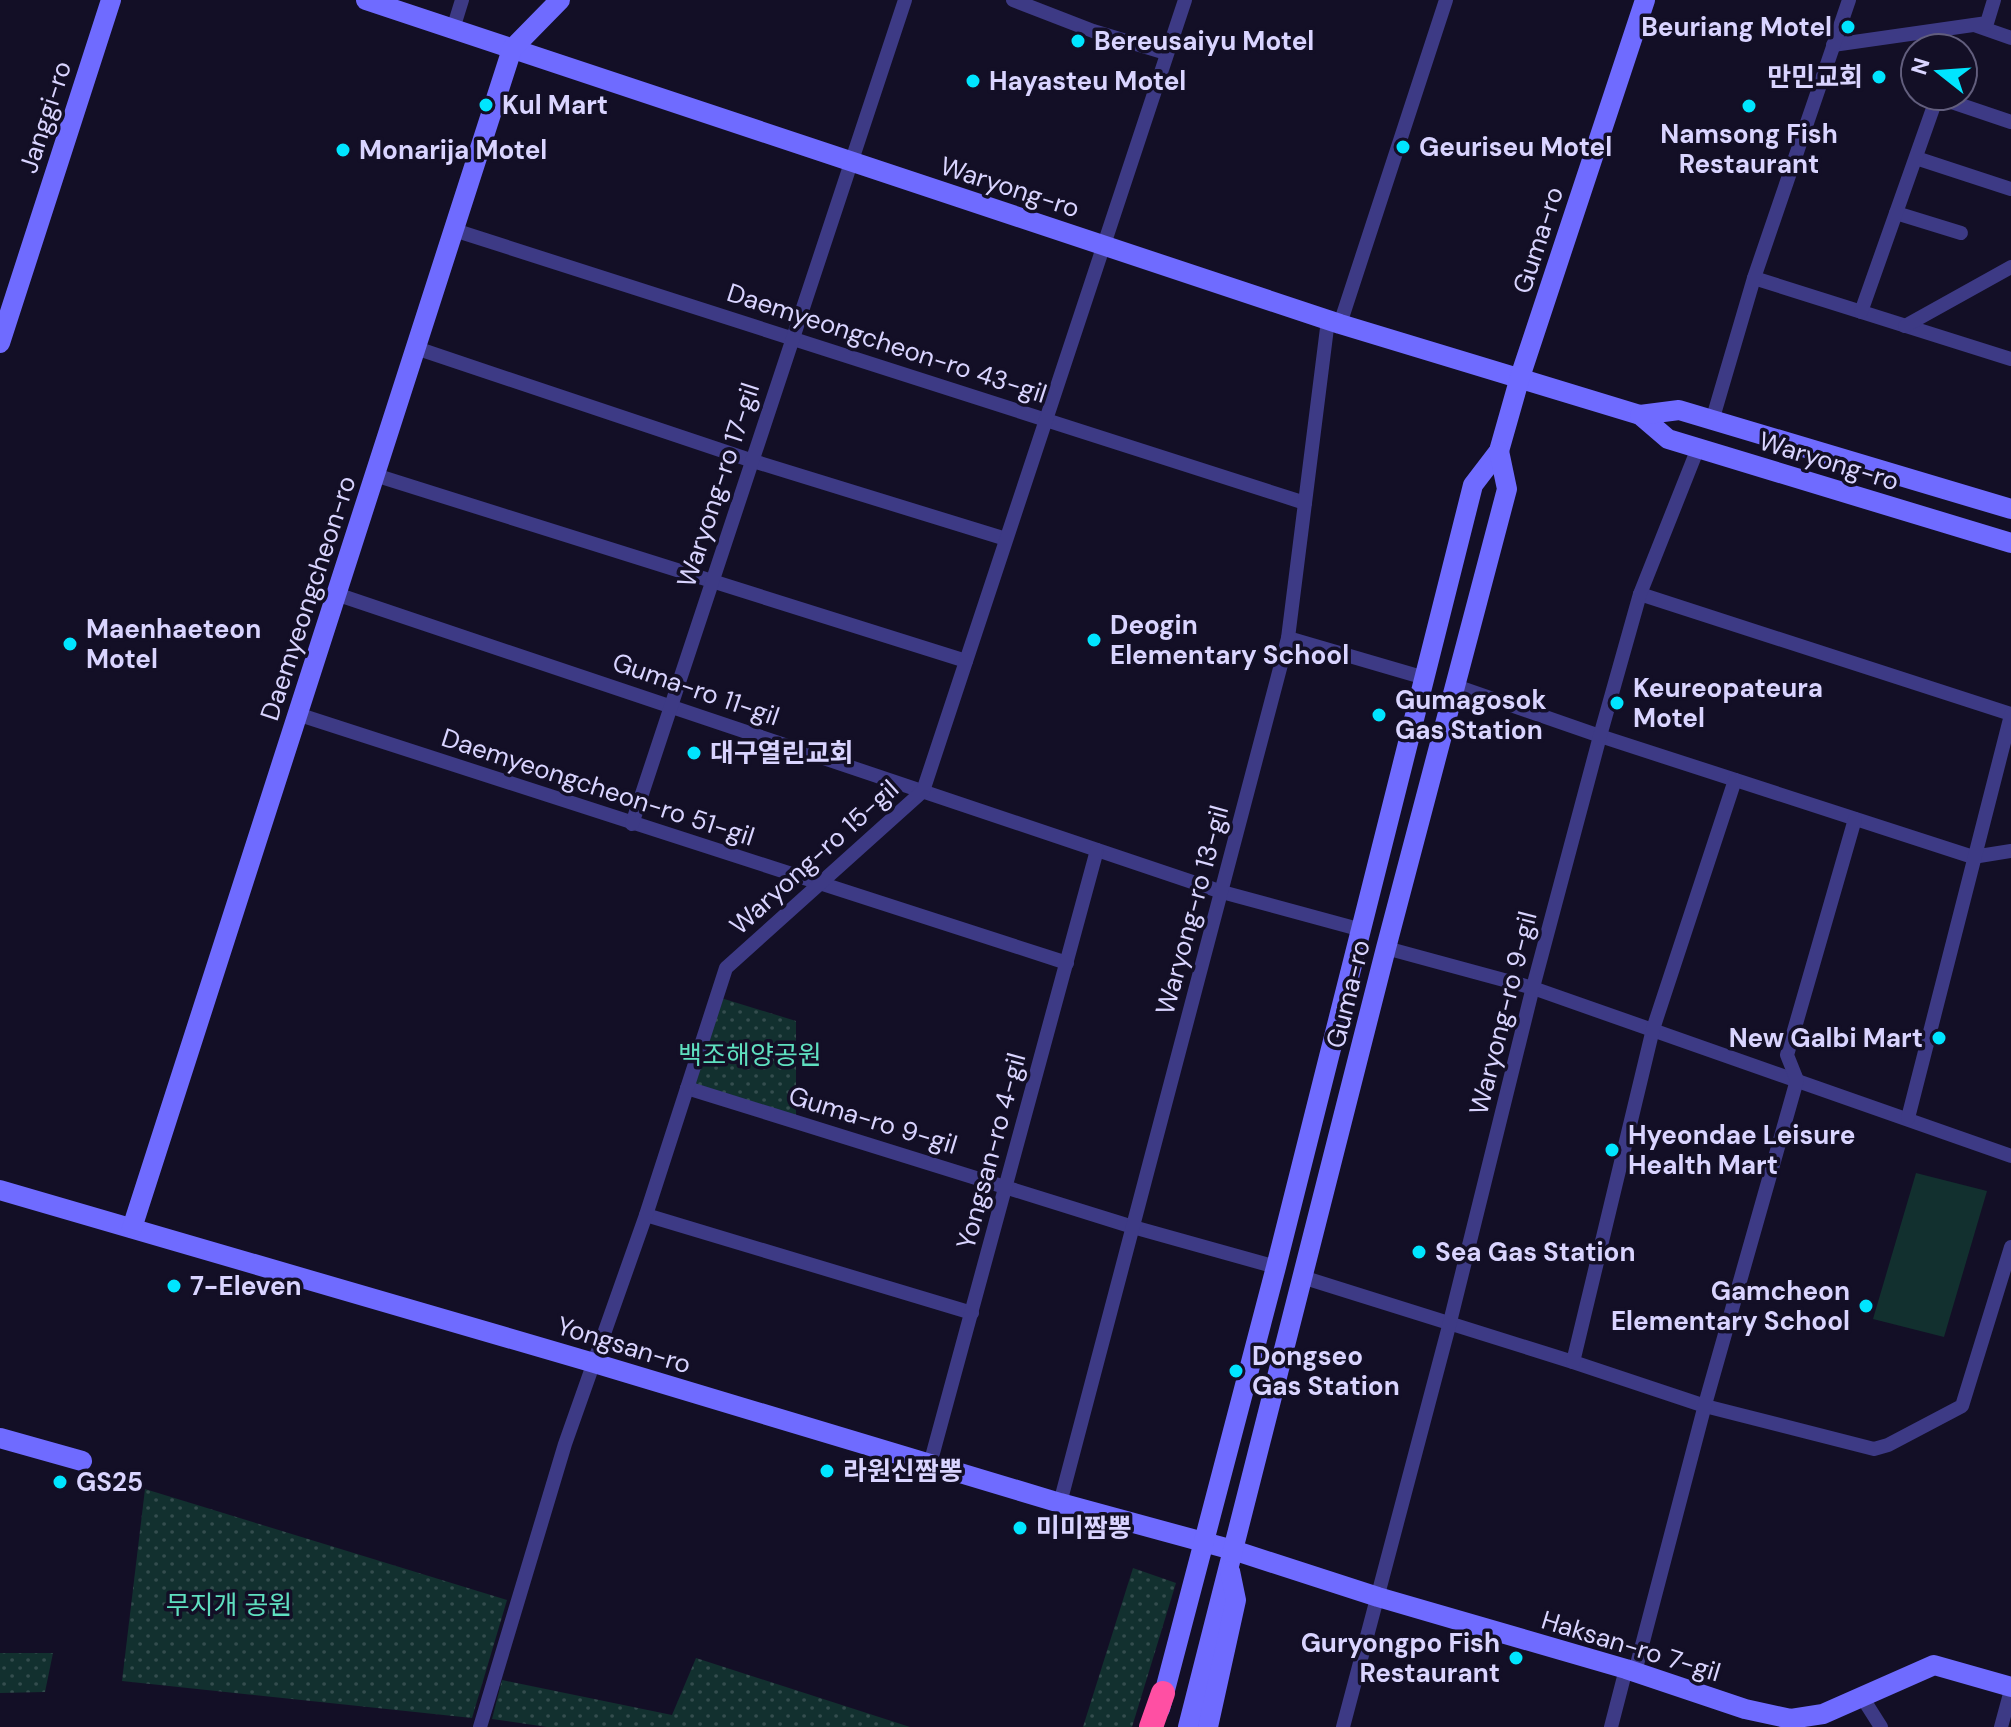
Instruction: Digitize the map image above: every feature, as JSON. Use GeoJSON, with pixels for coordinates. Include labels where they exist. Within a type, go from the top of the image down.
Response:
{"type":"FeatureCollection","features":[{"type":"Feature","properties":{"kind":"highway"},"geometry":{"type":"LineString","coordinates":[[1154,1727],[1163,1693]]}},
{"type":"Feature","properties":{"kind":"main road","name":"Janggi-ro"},"geometry":{"type":"LineString","coordinates":[[0,343],[111,0]]}},
{"type":"Feature","properties":{"kind":"main road","name":"Waryong-ro"},"geometry":{"type":"LineString","coordinates":[[366,0],[1334,322],[1640,415],[1668,439],[2011,543]]}},
{"type":"Feature","properties":{"kind":"main road","name":"Daemyeongcheon-ro"},"geometry":{"type":"LineString","coordinates":[[132,1228],[512,49],[560,0]]}},
{"type":"Feature","properties":{"kind":"main road","name":"Guma-ro"},"geometry":{"type":"LineString","coordinates":[[1163,1693],[1276,1267],[1473,485],[1499,451],[1520,377],[1645,0]]}},
{"type":"Feature","properties":{"kind":"main road","name":"Waryong-ro"},"geometry":{"type":"LineString","coordinates":[[1640,415],[1679,410],[2011,509]]}},
{"type":"Feature","properties":{"kind":"main road","name":"Guma-ro"},"geometry":{"type":"LineString","coordinates":[[1188,1727],[1386,948],[1507,489],[1499,451]]}},
{"type":"Feature","properties":{"kind":"main road","name":"Yongsan-ro"},"geometry":{"type":"LineString","coordinates":[[0,1190],[1060,1503],[1203,1541],[1230,1557]]}},
{"type":"Feature","properties":{"kind":"main road"},"geometry":{"type":"LineString","coordinates":[[0,1438],[82,1461]]}},
{"type":"Feature","properties":{"kind":"main road","name":"Haksan-ro 7-gil"},"geometry":{"type":"LineString","coordinates":[[1230,1557],[1630,1671],[1745,1709],[1791,1719],[1823,1714],[1934,1665],[2011,1688]]}},
{"type":"Feature","properties":{"kind":"main road"},"geometry":{"type":"LineString","coordinates":[[1208,1727],[1236,1600],[1230,1557]]}},
{"type":"Feature","properties":{"kind":"street"},"geometry":{"type":"LineString","coordinates":[[453,29],[462,0]]}},
{"type":"Feature","properties":{"kind":"street","name":"Waryong-ro 17-gil"},"geometry":{"type":"LineString","coordinates":[[632,824],[905,0]]}},
{"type":"Feature","properties":{"kind":"street"},"geometry":{"type":"LineString","coordinates":[[1013,0],[1093,31],[1166,53]]}},
{"type":"Feature","properties":{"kind":"street","name":"Waryong-ro 15-gil"},"geometry":{"type":"LineString","coordinates":[[480,1727],[565,1444],[646,1215],[726,968],[923,791],[1185,0]]}},
{"type":"Feature","properties":{"kind":"street","name":"Waryong-ro 13-gil"},"geometry":{"type":"LineString","coordinates":[[1060,1503],[1288,638],[1305,503],[1334,322],[1446,0]]}},
{"type":"Feature","properties":{"kind":"street"},"geometry":{"type":"LineString","coordinates":[[1712,421],[1754,278],[1849,0]]}},
{"type":"Feature","properties":{"kind":"street"},"geometry":{"type":"LineString","coordinates":[[1833,45],[1987,23],[1994,0]]}},
{"type":"Feature","properties":{"kind":"street"},"geometry":{"type":"LineString","coordinates":[[1974,25],[2011,38]]}},
{"type":"Feature","properties":{"kind":"street"},"geometry":{"type":"LineString","coordinates":[[1979,111],[2011,122]]}},
{"type":"Feature","properties":{"kind":"street"},"geometry":{"type":"LineString","coordinates":[[1861,312],[1932,112]]}},
{"type":"Feature","properties":{"kind":"street"},"geometry":{"type":"LineString","coordinates":[[1916,158],[2011,189]]}},
{"type":"Feature","properties":{"kind":"street"},"geometry":{"type":"LineString","coordinates":[[1896,213],[1961,233]]}},
{"type":"Feature","properties":{"kind":"street","name":"Daemyeongcheon-ro 43-gil"},"geometry":{"type":"LineString","coordinates":[[454,230],[1305,503]]}},
{"type":"Feature","properties":{"kind":"street"},"geometry":{"type":"LineString","coordinates":[[1905,326],[2011,267]]}},
{"type":"Feature","properties":{"kind":"street"},"geometry":{"type":"LineString","coordinates":[[1754,278],[2011,359]]}},
{"type":"Feature","properties":{"kind":"street"},"geometry":{"type":"LineString","coordinates":[[416,348],[753,461],[1006,539]]}},
{"type":"Feature","properties":{"kind":"street","name":"Waryong-ro 9-gil"},"geometry":{"type":"LineString","coordinates":[[1343,1727],[1600,736],[1640,594],[1698,448]]}},
{"type":"Feature","properties":{"kind":"street"},"geometry":{"type":"LineString","coordinates":[[375,475],[966,661]]}},
{"type":"Feature","properties":{"kind":"street","name":"Guma-ro 11-gil"},"geometry":{"type":"LineString","coordinates":[[336,594],[1222,892],[1362,930]]}},
{"type":"Feature","properties":{"kind":"street"},"geometry":{"type":"LineString","coordinates":[[1640,594],[2011,715],[1908,1118]]}},
{"type":"Feature","properties":{"kind":"street"},"geometry":{"type":"LineString","coordinates":[[1288,638],[1425,678]]}},
{"type":"Feature","properties":{"kind":"street"},"geometry":{"type":"LineString","coordinates":[[1456,686],[1973,857],[2011,851]]}},
{"type":"Feature","properties":{"kind":"street","name":"Daemyeongcheon-ro 51-gil"},"geometry":{"type":"LineString","coordinates":[[297,714],[1067,963]]}},
{"type":"Feature","properties":{"kind":"street"},"geometry":{"type":"LineString","coordinates":[[1573,1362],[1653,1029],[1735,780]]}},
{"type":"Feature","properties":{"kind":"street"},"geometry":{"type":"LineString","coordinates":[[1611,1727],[1630,1671],[1797,1080],[1787,1055],[1855,819]]}},
{"type":"Feature","properties":{"kind":"street","name":"Yongsan-ro 4-gil"},"geometry":{"type":"LineString","coordinates":[[930,1464],[1097,850]]}},
{"type":"Feature","properties":{"kind":"street"},"geometry":{"type":"LineString","coordinates":[[1386,948],[1533,988],[2011,1156]]}},
{"type":"Feature","properties":{"kind":"street","name":"Guma-ro 9-gil"},"geometry":{"type":"LineString","coordinates":[[687,1088],[1133,1227],[1276,1267]]}},
{"type":"Feature","properties":{"kind":"street"},"geometry":{"type":"LineString","coordinates":[[646,1215],[972,1313]]}},
{"type":"Feature","properties":{"kind":"street"},"geometry":{"type":"LineString","coordinates":[[1302,1277],[1705,1406],[1874,1449],[1888,1445],[1962,1406],[2011,1247]]}},
{"type":"Feature","properties":{"kind":"street"},"geometry":{"type":"LineString","coordinates":[[2001,1727],[2011,1688]]}},
{"type":"Feature","properties":{"kind":"street"},"geometry":{"type":"LineString","coordinates":[[1862,1697],[1881,1727]]}},
{"type":"Feature","properties":{"kind":"green space","name":"백조해양공원"},"geometry":{"type":"Polygon","coordinates":[[[721,998],[796,1021],[796,1117],[692,1085],[721,998]]]}},
{"type":"Feature","properties":{"kind":"green space"},"geometry":{"type":"Polygon","coordinates":[[[1916,1173],[1987,1191],[1944,1337],[1873,1319],[1916,1173]]]}},
{"type":"Feature","properties":{"kind":"green space","name":"무지개 공원"},"geometry":{"type":"Polygon","coordinates":[[[145,1489],[507,1600],[472,1718],[122,1681],[145,1489]]]}},
{"type":"Feature","properties":{"kind":"green space"},"geometry":{"type":"Polygon","coordinates":[[[1133,1568],[1176,1583],[1132,1727],[1083,1727],[1133,1568]]]}},
{"type":"Feature","properties":{"kind":"green space"},"geometry":{"type":"Polygon","coordinates":[[[0,1653],[53,1653],[45,1692],[0,1693],[0,1653]]]}},
{"type":"Feature","properties":{"kind":"green space"},"geometry":{"type":"Polygon","coordinates":[[[696,1658],[910,1727],[547,1727],[492,1719],[502,1680],[672,1715],[696,1658]]]}},
{"type":"Feature","properties":{"kind":"place","name":"Beuriang Motel"},"geometry":{"type":"Point","coordinates":[1848,27]}},
{"type":"Feature","properties":{"kind":"place","name":"Bereusaiyu Motel"},"geometry":{"type":"Point","coordinates":[1078,41]}},
{"type":"Feature","properties":{"kind":"place","name":"만민교회"},"geometry":{"type":"Point","coordinates":[1879,77]}},
{"type":"Feature","properties":{"kind":"place","name":"Hayasteu Motel"},"geometry":{"type":"Point","coordinates":[973,81]}},
{"type":"Feature","properties":{"kind":"place","name":"Kul Mart"},"geometry":{"type":"Point","coordinates":[486,105]}},
{"type":"Feature","properties":{"kind":"place","name":"Namsong Fish Restaurant"},"geometry":{"type":"Point","coordinates":[1749,106]}},
{"type":"Feature","properties":{"kind":"place","name":"Geuriseu Motel"},"geometry":{"type":"Point","coordinates":[1403,147]}},
{"type":"Feature","properties":{"kind":"place","name":"Monarija Motel"},"geometry":{"type":"Point","coordinates":[343,150]}},
{"type":"Feature","properties":{"kind":"place","name":"Deogin Elementary School"},"geometry":{"type":"Point","coordinates":[1094,640]}},
{"type":"Feature","properties":{"kind":"place","name":"Maenhaeteon Motel"},"geometry":{"type":"Point","coordinates":[70,644]}},
{"type":"Feature","properties":{"kind":"place","name":"Keureopateura Motel"},"geometry":{"type":"Point","coordinates":[1617,703]}},
{"type":"Feature","properties":{"kind":"place","name":"Gumagosok Gas Station"},"geometry":{"type":"Point","coordinates":[1379,715]}},
{"type":"Feature","properties":{"kind":"place","name":"대구열린교회"},"geometry":{"type":"Point","coordinates":[694,753]}},
{"type":"Feature","properties":{"kind":"place","name":"New Galbi Mart"},"geometry":{"type":"Point","coordinates":[1939,1038]}},
{"type":"Feature","properties":{"kind":"place","name":"Hyeondae Leisure Health Mart"},"geometry":{"type":"Point","coordinates":[1612,1150]}},
{"type":"Feature","properties":{"kind":"place","name":"Sea Gas Station"},"geometry":{"type":"Point","coordinates":[1419,1252]}},
{"type":"Feature","properties":{"kind":"place","name":"7-Eleven"},"geometry":{"type":"Point","coordinates":[174,1286]}},
{"type":"Feature","properties":{"kind":"place","name":"Gamcheon Elementary School"},"geometry":{"type":"Point","coordinates":[1866,1306]}},
{"type":"Feature","properties":{"kind":"place","name":"Dongseo Gas Station"},"geometry":{"type":"Point","coordinates":[1236,1371]}},
{"type":"Feature","properties":{"kind":"place","name":"라원신짬뽕"},"geometry":{"type":"Point","coordinates":[827,1471]}},
{"type":"Feature","properties":{"kind":"place","name":"GS25"},"geometry":{"type":"Point","coordinates":[60,1482]}},
{"type":"Feature","properties":{"kind":"place","name":"미미짬뽕"},"geometry":{"type":"Point","coordinates":[1020,1528]}},
{"type":"Feature","properties":{"kind":"place","name":"Guryongpo Fish Restaurant"},"geometry":{"type":"Point","coordinates":[1516,1658]}}]}
